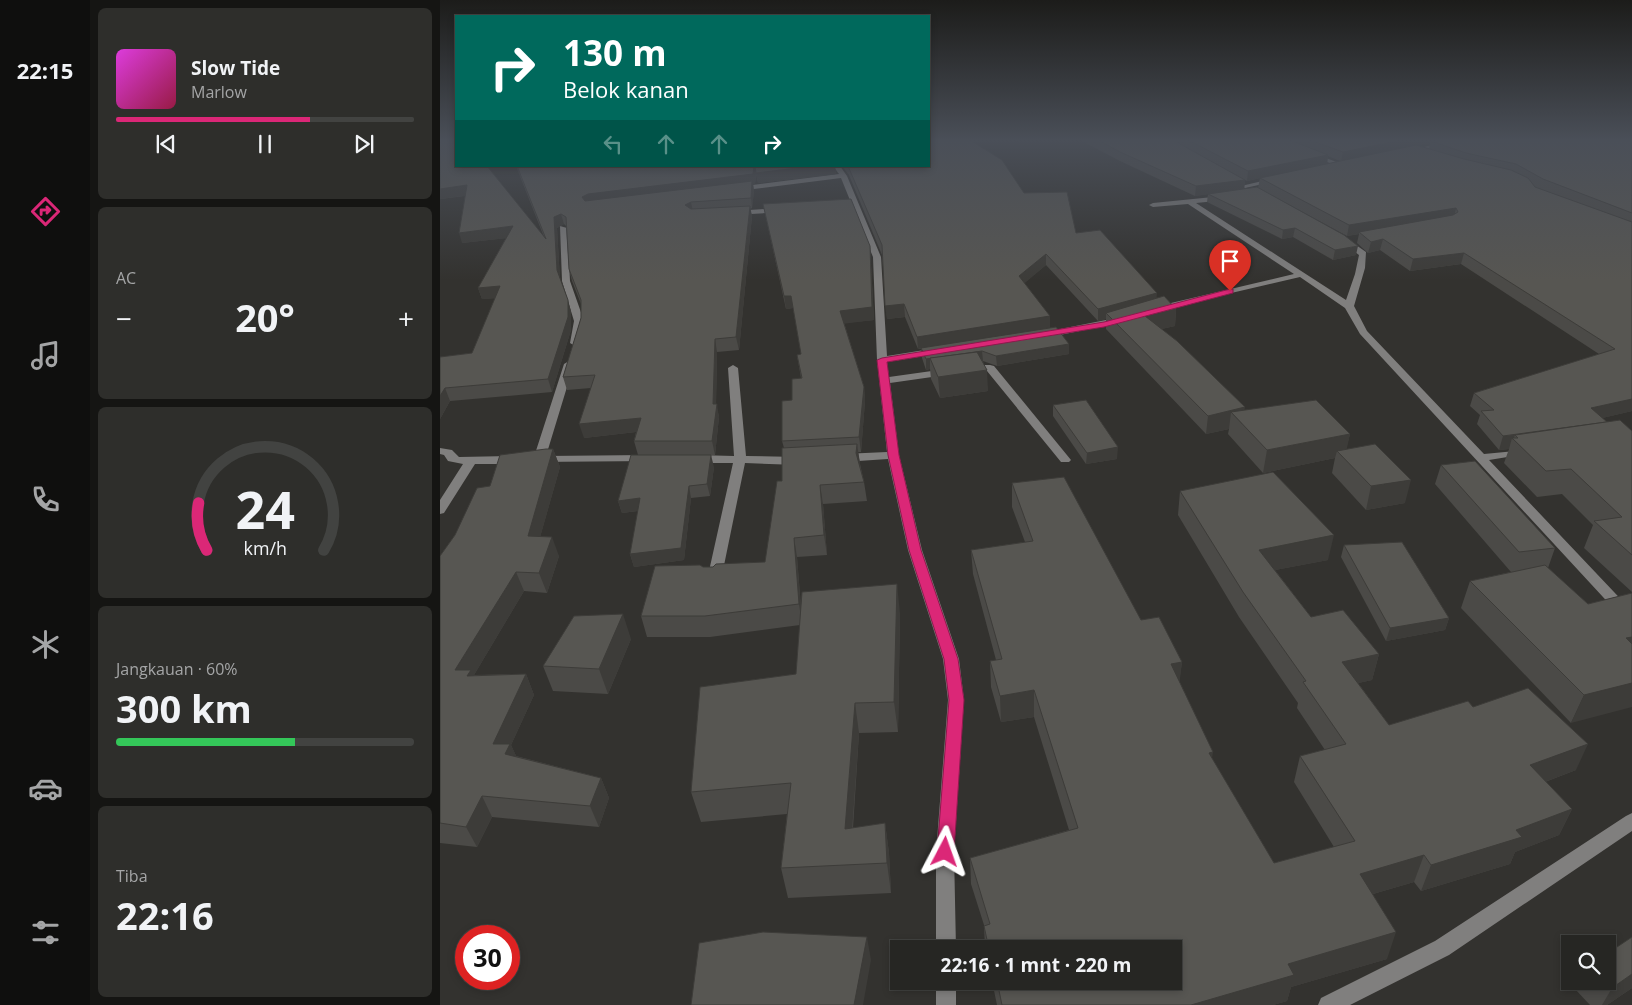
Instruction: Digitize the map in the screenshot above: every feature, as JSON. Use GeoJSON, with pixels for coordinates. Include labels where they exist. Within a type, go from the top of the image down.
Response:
{"type":"FeatureCollection","features":[{"type":"Feature","properties":{"kind":"street"},"geometry":{"type":"LineString","coordinates":[[728,191],[751,187]]}},
{"type":"Feature","properties":{"kind":"street"},"geometry":{"type":"LineString","coordinates":[[845,187],[852,206],[877,257],[882,360],[893,455],[915,550],[951,659],[956,700],[945,852],[946,940]]}},
{"type":"Feature","properties":{"kind":"street"},"geometry":{"type":"LineString","coordinates":[[1243,187],[1246,190],[1256,187]]}},
{"type":"Feature","properties":{"kind":"street"},"geometry":{"type":"LineString","coordinates":[[1153,205],[1228,197]]}},
{"type":"Feature","properties":{"kind":"street"},"geometry":{"type":"LineString","coordinates":[[1190,202],[1237,236],[1303,274],[1350,306],[1363,332],[1632,620]]}},
{"type":"Feature","properties":{"kind":"street"},"geometry":{"type":"LineString","coordinates":[[728,214],[791,210]]}},
{"type":"Feature","properties":{"kind":"street"},"geometry":{"type":"LineString","coordinates":[[539,460],[572,354],[579,321],[566,280],[563,228]]}},
{"type":"Feature","properties":{"kind":"street"},"geometry":{"type":"LineString","coordinates":[[1330,232],[1351,240],[1363,254],[1360,276],[1356,281],[1350,306]]}},
{"type":"Feature","properties":{"kind":"street"},"geometry":{"type":"LineString","coordinates":[[1146,313],[1303,274]]}},
{"type":"Feature","properties":{"kind":"street"},"geometry":{"type":"LineString","coordinates":[[1031,338],[1129,318]]}},
{"type":"Feature","properties":{"kind":"street"},"geometry":{"type":"LineString","coordinates":[[882,360],[946,349]]}},
{"type":"Feature","properties":{"kind":"street"},"geometry":{"type":"LineString","coordinates":[[884,381],[983,366],[990,368],[1004,389],[1050,438],[1066,460]]}},
{"type":"Feature","properties":{"kind":"street"},"geometry":{"type":"LineString","coordinates":[[714,582],[740,460],[733,368]]}},
{"type":"Feature","properties":{"kind":"street"},"geometry":{"type":"LineString","coordinates":[[1480,458],[1537,450]]}},
{"type":"Feature","properties":{"kind":"street"},"geometry":{"type":"LineString","coordinates":[[440,451],[448,452],[455,461],[657,460]]}},
{"type":"Feature","properties":{"kind":"street"},"geometry":{"type":"LineString","coordinates":[[835,459],[893,455]]}},
{"type":"Feature","properties":{"kind":"street"},"geometry":{"type":"LineString","coordinates":[[687,460],[806,461]]}},
{"type":"Feature","properties":{"kind":"street"},"geometry":{"type":"LineString","coordinates":[[440,510],[471,461]]}},
{"type":"Feature","properties":{"kind":"street"},"geometry":{"type":"LineString","coordinates":[[1328,1005],[1442,948],[1632,821]]}},
{"type":"Feature","properties":{"kind":"street"},"geometry":{"type":"LineString","coordinates":[[946,990],[946,1005]]}},
{"type":"Feature","properties":{"kind":"building"},"geometry":{"type":"Polygon","coordinates":[[[467,187],[504,187],[546,239],[525,187],[647,187],[588,194],[582,197],[585,201],[703,187],[752,187],[751,198],[691,202],[685,205],[691,209],[750,206],[736,337],[715,339],[713,404],[717,404],[712,441],[634,441],[641,418],[579,424],[595,375],[563,377],[581,318],[581,300],[569,269],[566,217],[561,214],[554,217],[557,270],[568,300],[568,317],[548,379],[445,388],[440,396],[440,357],[472,353],[500,286],[478,288],[513,226],[459,233],[467,187]]]}},
{"type":"Feature","properties":{"kind":"building"},"geometry":{"type":"Polygon","coordinates":[[[857,187],[1020,187],[1024,193],[1067,192],[1076,233],[1100,230],[1157,293],[1098,309],[1046,254],[1019,276],[1050,316],[917,337],[904,304],[885,306],[882,245],[857,187]]]}},
{"type":"Feature","properties":{"kind":"building"},"geometry":{"type":"Polygon","coordinates":[[[1257,187],[1344,235],[1358,246],[1335,250],[1295,228],[1283,230],[1208,194],[1257,187]]]}},
{"type":"Feature","properties":{"kind":"building"},"geometry":{"type":"Polygon","coordinates":[[[1277,187],[1535,187],[1632,222],[1632,399],[1591,408],[1607,422],[1503,436],[1481,411],[1494,410],[1474,393],[1615,349],[1464,253],[1413,259],[1383,239],[1371,242],[1359,232],[1453,215],[1458,212],[1456,208],[1349,225],[1277,187]]]}},
{"type":"Feature","properties":{"kind":"building"},"geometry":{"type":"Polygon","coordinates":[[[1564,187],[1632,187],[1632,213],[1564,187]]]}},
{"type":"Feature","properties":{"kind":"building"},"geometry":{"type":"Polygon","coordinates":[[[851,199],[870,246],[872,307],[840,311],[864,387],[859,437],[782,441],[782,401],[792,400],[792,379],[802,378],[797,355],[801,354],[791,296],[784,296],[763,204],[851,199]]]}},
{"type":"Feature","properties":{"kind":"building"},"geometry":{"type":"Polygon","coordinates":[[[1164,296],[1176,309],[1145,316],[1177,341],[1245,407],[1208,416],[1106,313],[1164,296]]]}},
{"type":"Feature","properties":{"kind":"building"},"geometry":{"type":"Polygon","coordinates":[[[1056,327],[1069,344],[996,356],[982,351],[926,359],[921,348],[1056,327]]]}},
{"type":"Feature","properties":{"kind":"building"},"geometry":{"type":"Polygon","coordinates":[[[977,352],[987,370],[938,377],[930,358],[977,352]]]}},
{"type":"Feature","properties":{"kind":"building"},"geometry":{"type":"Polygon","coordinates":[[[1086,400],[1118,447],[1087,453],[1053,405],[1086,400]]]}},
{"type":"Feature","properties":{"kind":"building"},"geometry":{"type":"Polygon","coordinates":[[[1316,400],[1350,434],[1267,450],[1231,412],[1316,400]]]}},
{"type":"Feature","properties":{"kind":"building"},"geometry":{"type":"Polygon","coordinates":[[[1620,420],[1632,431],[1632,555],[1594,521],[1622,517],[1571,469],[1546,471],[1512,438],[1518,438],[1515,435],[1620,420]]]}},
{"type":"Feature","properties":{"kind":"building"},"geometry":{"type":"Polygon","coordinates":[[[857,444],[856,453],[864,482],[820,485],[824,535],[794,538],[799,604],[705,616],[641,616],[655,566],[700,565],[703,567],[713,567],[716,564],[765,562],[777,481],[782,481],[782,448],[857,444]]]}},
{"type":"Feature","properties":{"kind":"building"},"geometry":{"type":"Polygon","coordinates":[[[1375,444],[1411,480],[1371,486],[1337,451],[1375,444]]]}},
{"type":"Feature","properties":{"kind":"building"},"geometry":{"type":"Polygon","coordinates":[[[553,449],[528,536],[552,537],[539,573],[516,572],[455,670],[471,670],[467,676],[526,674],[493,744],[510,744],[505,754],[601,778],[590,806],[482,796],[466,827],[440,823],[440,556],[455,535],[477,488],[490,486],[500,455],[553,449]]]}},
{"type":"Feature","properties":{"kind":"building"},"geometry":{"type":"Polygon","coordinates":[[[631,455],[711,455],[707,484],[689,486],[681,548],[630,554],[640,498],[618,501],[631,455]]]}},
{"type":"Feature","properties":{"kind":"building"},"geometry":{"type":"Polygon","coordinates":[[[1475,461],[1555,548],[1519,552],[1441,465],[1475,461]]]}},
{"type":"Feature","properties":{"kind":"building"},"geometry":{"type":"Polygon","coordinates":[[[1273,472],[1334,535],[1259,550],[1311,617],[1343,610],[1379,654],[1342,662],[1389,725],[1468,701],[1473,707],[1528,688],[1588,744],[1530,765],[1572,809],[1516,830],[1522,837],[1431,865],[1424,855],[1360,874],[1396,932],[1288,964],[1294,975],[1191,1005],[1002,1005],[999,990],[1182,990],[1182,940],[987,940],[984,926],[990,924],[970,858],[1078,828],[1034,690],[1000,696],[990,661],[1002,659],[971,550],[1033,541],[1012,483],[1064,477],[1141,620],[1159,617],[1182,662],[1171,664],[1213,752],[1209,753],[1274,863],[1355,841],[1300,756],[1346,744],[1303,682],[1306,681],[1243,592],[1180,491],[1273,472]]]}},
{"type":"Feature","properties":{"kind":"building"},"geometry":{"type":"Polygon","coordinates":[[[1402,542],[1449,618],[1390,628],[1344,545],[1402,542]]]}},
{"type":"Feature","properties":{"kind":"building"},"geometry":{"type":"Polygon","coordinates":[[[1545,565],[1588,604],[1632,593],[1632,637],[1626,638],[1632,644],[1632,683],[1584,695],[1470,581],[1545,565]]]}},
{"type":"Feature","properties":{"kind":"building"},"geometry":{"type":"Polygon","coordinates":[[[897,584],[894,702],[855,703],[845,829],[885,823],[887,863],[781,868],[791,783],[691,792],[700,687],[796,674],[802,592],[897,584]]]}},
{"type":"Feature","properties":{"kind":"building"},"geometry":{"type":"Polygon","coordinates":[[[623,614],[599,669],[543,666],[574,616],[623,614]]]}},
{"type":"Feature","properties":{"kind":"building"},"geometry":{"type":"Polygon","coordinates":[[[763,932],[867,937],[854,1005],[691,1005],[699,943],[763,932]]]}},
{"type":"Feature","properties":{"kind":"building"},"geometry":{"type":"Polygon","coordinates":[[[1632,937],[1632,974],[1616,985],[1616,948],[1632,937]]]}},
{"type":"Feature","properties":{"kind":"route"},"geometry":{"type":"LineString","coordinates":[[945,852],[956,700],[951,659],[915,550],[893,455],[882,360],[965,346],[1031,338],[1104,324],[1185,301],[1230,291]]}}]}
